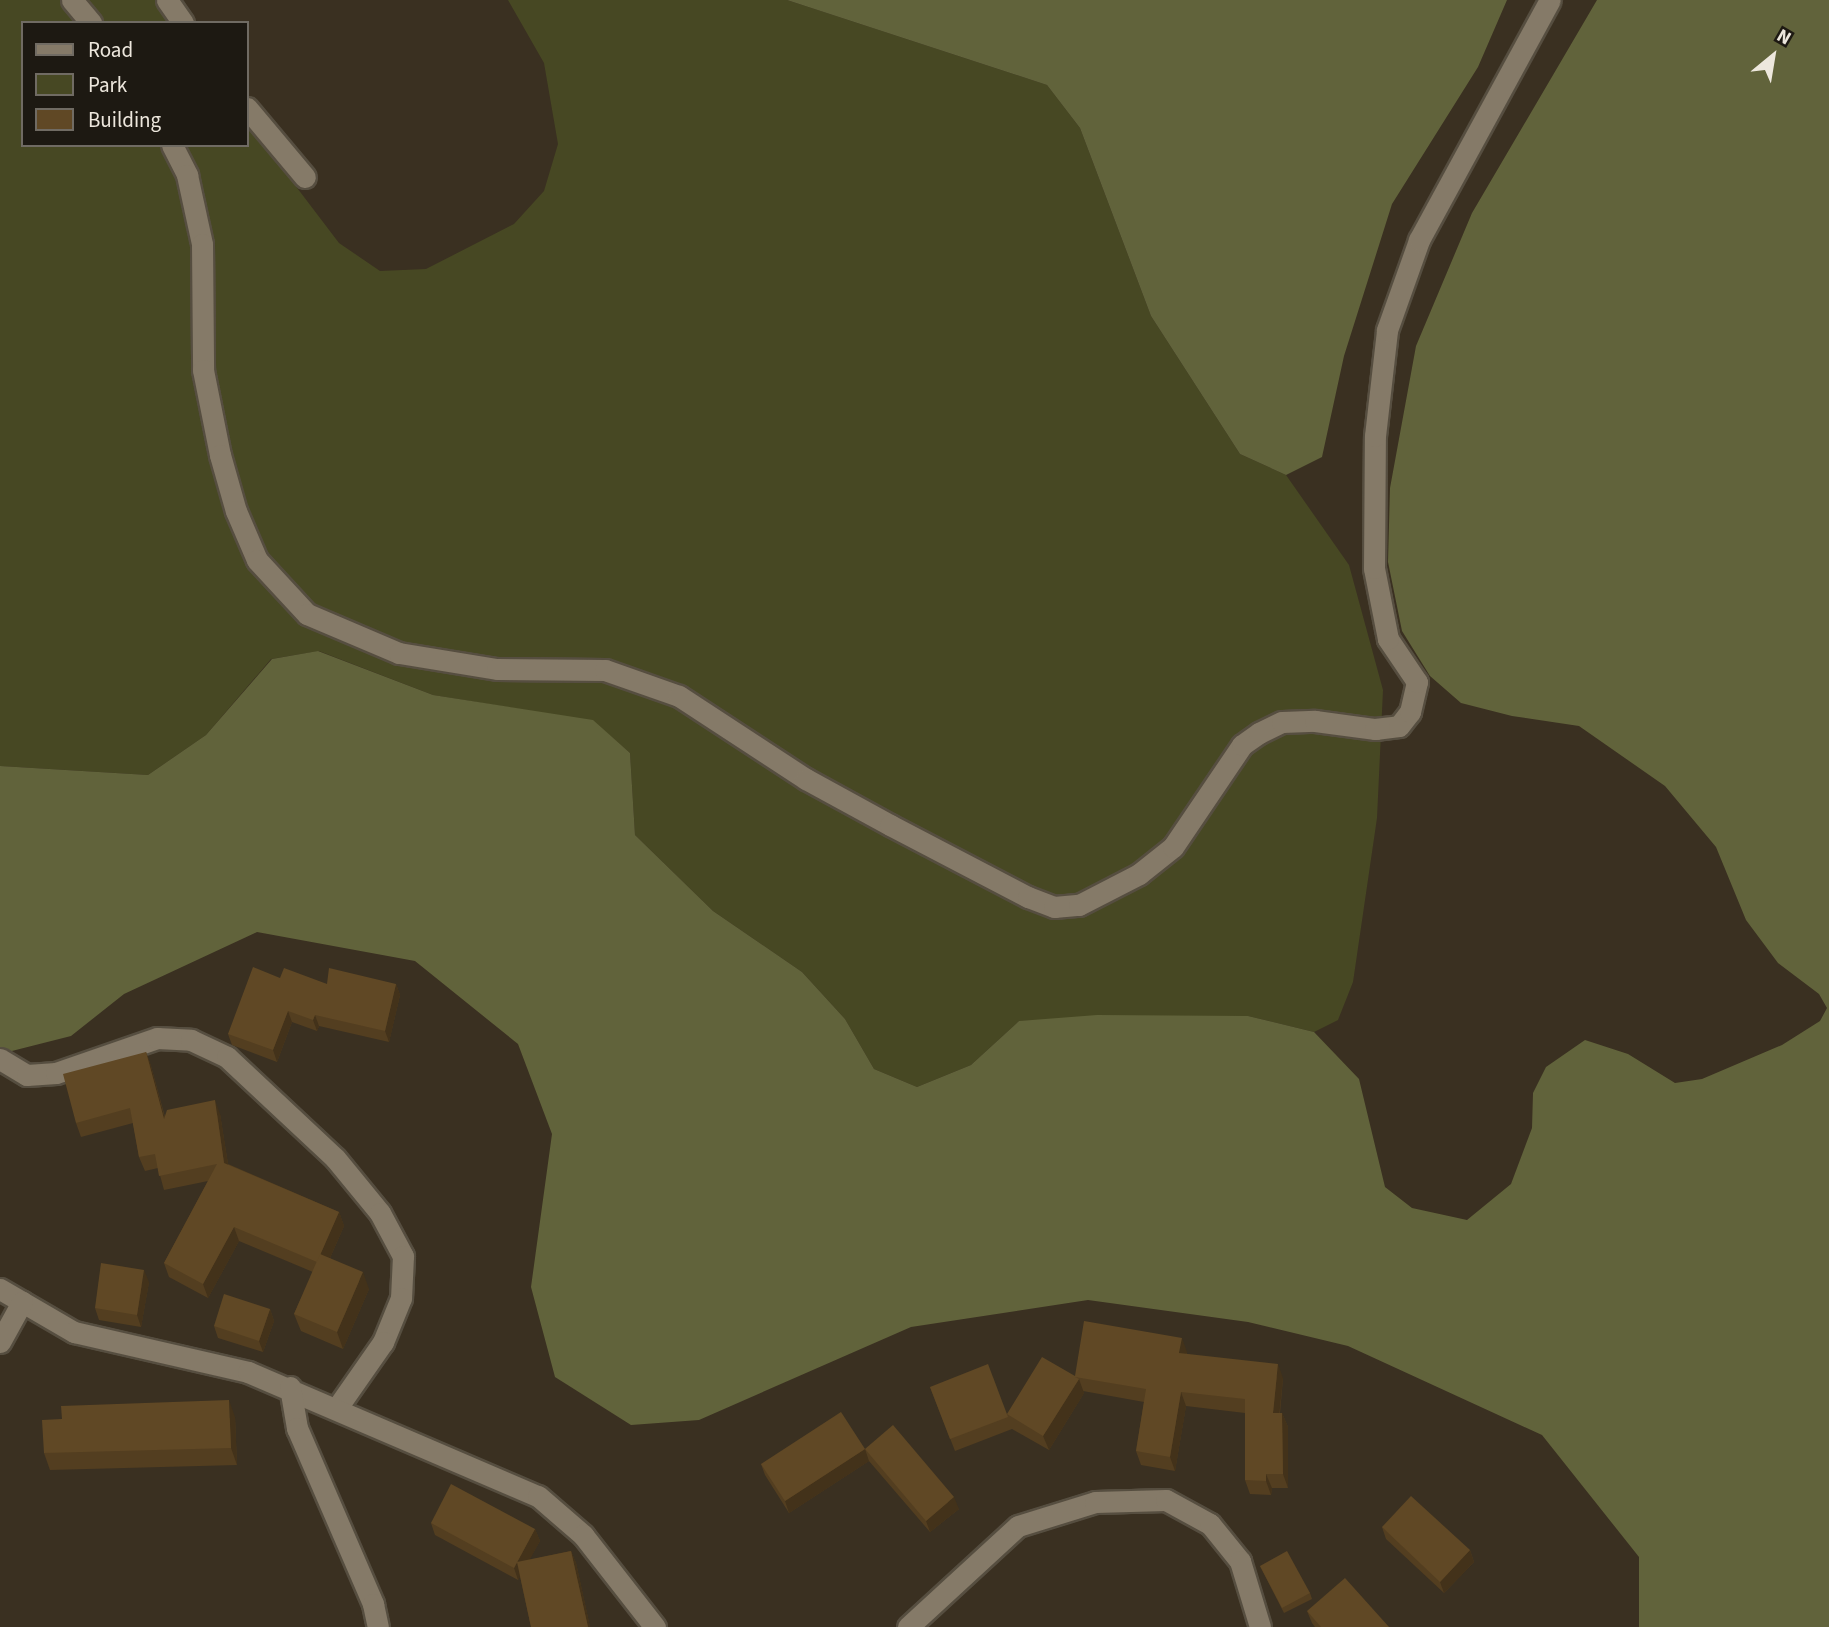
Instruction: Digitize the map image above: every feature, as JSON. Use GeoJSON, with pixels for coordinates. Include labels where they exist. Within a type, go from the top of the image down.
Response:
{"type":"FeatureCollection","features":[{"type":"Feature","properties":{"kind":"street"},"geometry":{"type":"LineString","coordinates":[[72,0],[89,21]]}},
{"type":"Feature","properties":{"kind":"street"},"geometry":{"type":"LineString","coordinates":[[167,0],[182,21]]}},
{"type":"Feature","properties":{"kind":"street"},"geometry":{"type":"LineString","coordinates":[[173,147],[187,175],[200,233],[203,370],[223,466],[257,560],[307,614],[399,653],[497,669],[605,670],[679,696],[806,779],[947,855],[1054,907],[1079,905],[1128,881],[1173,848],[1242,745],[1259,733],[1282,722],[1315,721],[1375,729],[1399,726],[1410,712],[1418,682],[1388,639],[1374,568],[1375,436],[1387,330],[1419,240],[1550,0]]}},
{"type":"Feature","properties":{"kind":"street"},"geometry":{"type":"LineString","coordinates":[[248,109],[305,177]]}},
{"type":"Feature","properties":{"kind":"street"},"geometry":{"type":"LineString","coordinates":[[0,1059],[27,1075],[56,1073],[158,1038],[191,1040],[227,1057],[335,1158],[380,1213],[403,1256],[401,1298],[383,1342],[337,1408]]}},
{"type":"Feature","properties":{"kind":"street"},"geometry":{"type":"LineString","coordinates":[[0,1289],[74,1332],[248,1372],[290,1387],[538,1496],[583,1535],[655,1627]]}},
{"type":"Feature","properties":{"kind":"street"},"geometry":{"type":"LineString","coordinates":[[0,1342],[22,1302]]}},
{"type":"Feature","properties":{"kind":"street"},"geometry":{"type":"LineString","coordinates":[[290,1387],[297,1428],[373,1604],[378,1627]]}},
{"type":"Feature","properties":{"kind":"street"},"geometry":{"type":"LineString","coordinates":[[908,1627],[1018,1526],[1095,1502],[1166,1500],[1210,1524],[1240,1561],[1260,1627]]}},
{"type":"Feature","properties":{"kind":"green space"},"geometry":{"type":"Polygon","coordinates":[[[0,0],[157,0],[173,21],[21,21],[21,147],[248,147],[248,123],[339,243],[380,271],[426,269],[514,224],[544,191],[558,144],[544,63],[508,0],[787,0],[1047,85],[1080,128],[1151,316],[1240,454],[1286,475],[1349,565],[1383,690],[1377,818],[1353,982],[1338,1020],[1314,1032],[1248,1016],[1019,1021],[971,1065],[917,1087],[874,1069],[845,1019],[802,972],[713,911],[635,835],[630,753],[593,721],[433,695],[319,651],[271,659],[206,735],[148,775],[0,766],[0,0]]]}},
{"type":"Feature","properties":{"kind":"green space"},"geometry":{"type":"Polygon","coordinates":[[[787,0],[1507,0],[1478,67],[1392,204],[1344,356],[1322,457],[1286,475],[1240,454],[1151,316],[1080,128],[1047,85],[787,0]]]}},
{"type":"Feature","properties":{"kind":"green space"},"geometry":{"type":"Polygon","coordinates":[[[1597,0],[1829,0],[1829,1627],[1639,1627],[1639,1557],[1542,1435],[1348,1346],[1248,1322],[1088,1300],[911,1327],[699,1420],[631,1425],[555,1377],[531,1287],[552,1134],[518,1044],[415,961],[257,932],[124,994],[71,1036],[0,1054],[0,766],[148,775],[206,735],[272,659],[318,651],[433,695],[593,720],[630,753],[635,835],[713,911],[802,972],[845,1019],[874,1069],[917,1087],[971,1065],[1019,1021],[1097,1015],[1248,1016],[1314,1032],[1359,1079],[1385,1187],[1412,1208],[1467,1220],[1511,1184],[1532,1128],[1533,1093],[1546,1067],[1585,1040],[1628,1054],[1675,1083],[1702,1079],[1782,1045],[1820,1021],[1827,1008],[1819,994],[1778,963],[1746,920],[1716,847],[1665,786],[1579,726],[1512,716],[1461,703],[1430,676],[1402,631],[1388,562],[1390,488],[1416,346],[1472,213],[1597,0]]]}},
{"type":"Feature","properties":{"kind":"building"},"geometry":{"type":"Polygon","coordinates":[[[253,967],[280,978],[284,968],[327,984],[329,968],[396,984],[385,1031],[315,1015],[313,1020],[288,1011],[273,1050],[228,1034],[253,967]]]}},
{"type":"Feature","properties":{"kind":"building"},"geometry":{"type":"Polygon","coordinates":[[[146,1052],[164,1119],[167,1110],[215,1100],[224,1163],[339,1212],[317,1262],[234,1227],[203,1284],[164,1263],[217,1164],[159,1176],[155,1154],[139,1157],[130,1108],[76,1123],[63,1074],[146,1052]]]}},
{"type":"Feature","properties":{"kind":"building"},"geometry":{"type":"Polygon","coordinates":[[[320,1254],[363,1272],[337,1332],[294,1314],[320,1254]]]}},
{"type":"Feature","properties":{"kind":"building"},"geometry":{"type":"Polygon","coordinates":[[[101,1263],[144,1270],[137,1315],[95,1308],[101,1263]]]}},
{"type":"Feature","properties":{"kind":"building"},"geometry":{"type":"Polygon","coordinates":[[[224,1294],[270,1309],[259,1341],[214,1326],[224,1294]]]}},
{"type":"Feature","properties":{"kind":"building"},"geometry":{"type":"Polygon","coordinates":[[[1084,1321],[1182,1338],[1179,1353],[1278,1364],[1273,1413],[1282,1413],[1283,1474],[1266,1474],[1266,1481],[1245,1480],[1245,1399],[1181,1392],[1170,1457],[1136,1451],[1146,1389],[1075,1377],[1079,1379],[1043,1436],[1007,1414],[1042,1357],[1075,1376],[1084,1321]]]}},
{"type":"Feature","properties":{"kind":"building"},"geometry":{"type":"Polygon","coordinates":[[[988,1364],[1008,1417],[950,1439],[930,1387],[988,1364]]]}},
{"type":"Feature","properties":{"kind":"building"},"geometry":{"type":"Polygon","coordinates":[[[229,1400],[231,1448],[44,1453],[42,1420],[62,1419],[61,1406],[229,1400]]]}},
{"type":"Feature","properties":{"kind":"building"},"geometry":{"type":"Polygon","coordinates":[[[841,1412],[865,1449],[785,1501],[761,1464],[841,1412]]]}},
{"type":"Feature","properties":{"kind":"building"},"geometry":{"type":"Polygon","coordinates":[[[893,1425],[954,1497],[926,1521],[865,1449],[893,1425]]]}},
{"type":"Feature","properties":{"kind":"building"},"geometry":{"type":"Polygon","coordinates":[[[451,1484],[535,1529],[514,1568],[431,1523],[451,1484]]]}},
{"type":"Feature","properties":{"kind":"building"},"geometry":{"type":"Polygon","coordinates":[[[1411,1496],[1470,1550],[1440,1582],[1382,1527],[1411,1496]]]}},
{"type":"Feature","properties":{"kind":"building"},"geometry":{"type":"Polygon","coordinates":[[[571,1551],[588,1627],[531,1627],[517,1562],[571,1551]]]}},
{"type":"Feature","properties":{"kind":"building"},"geometry":{"type":"Polygon","coordinates":[[[1287,1551],[1310,1593],[1282,1608],[1260,1566],[1287,1551]]]}},
{"type":"Feature","properties":{"kind":"building"},"geometry":{"type":"Polygon","coordinates":[[[1345,1578],[1389,1627],[1321,1627],[1307,1611],[1345,1578]]]}}]}
